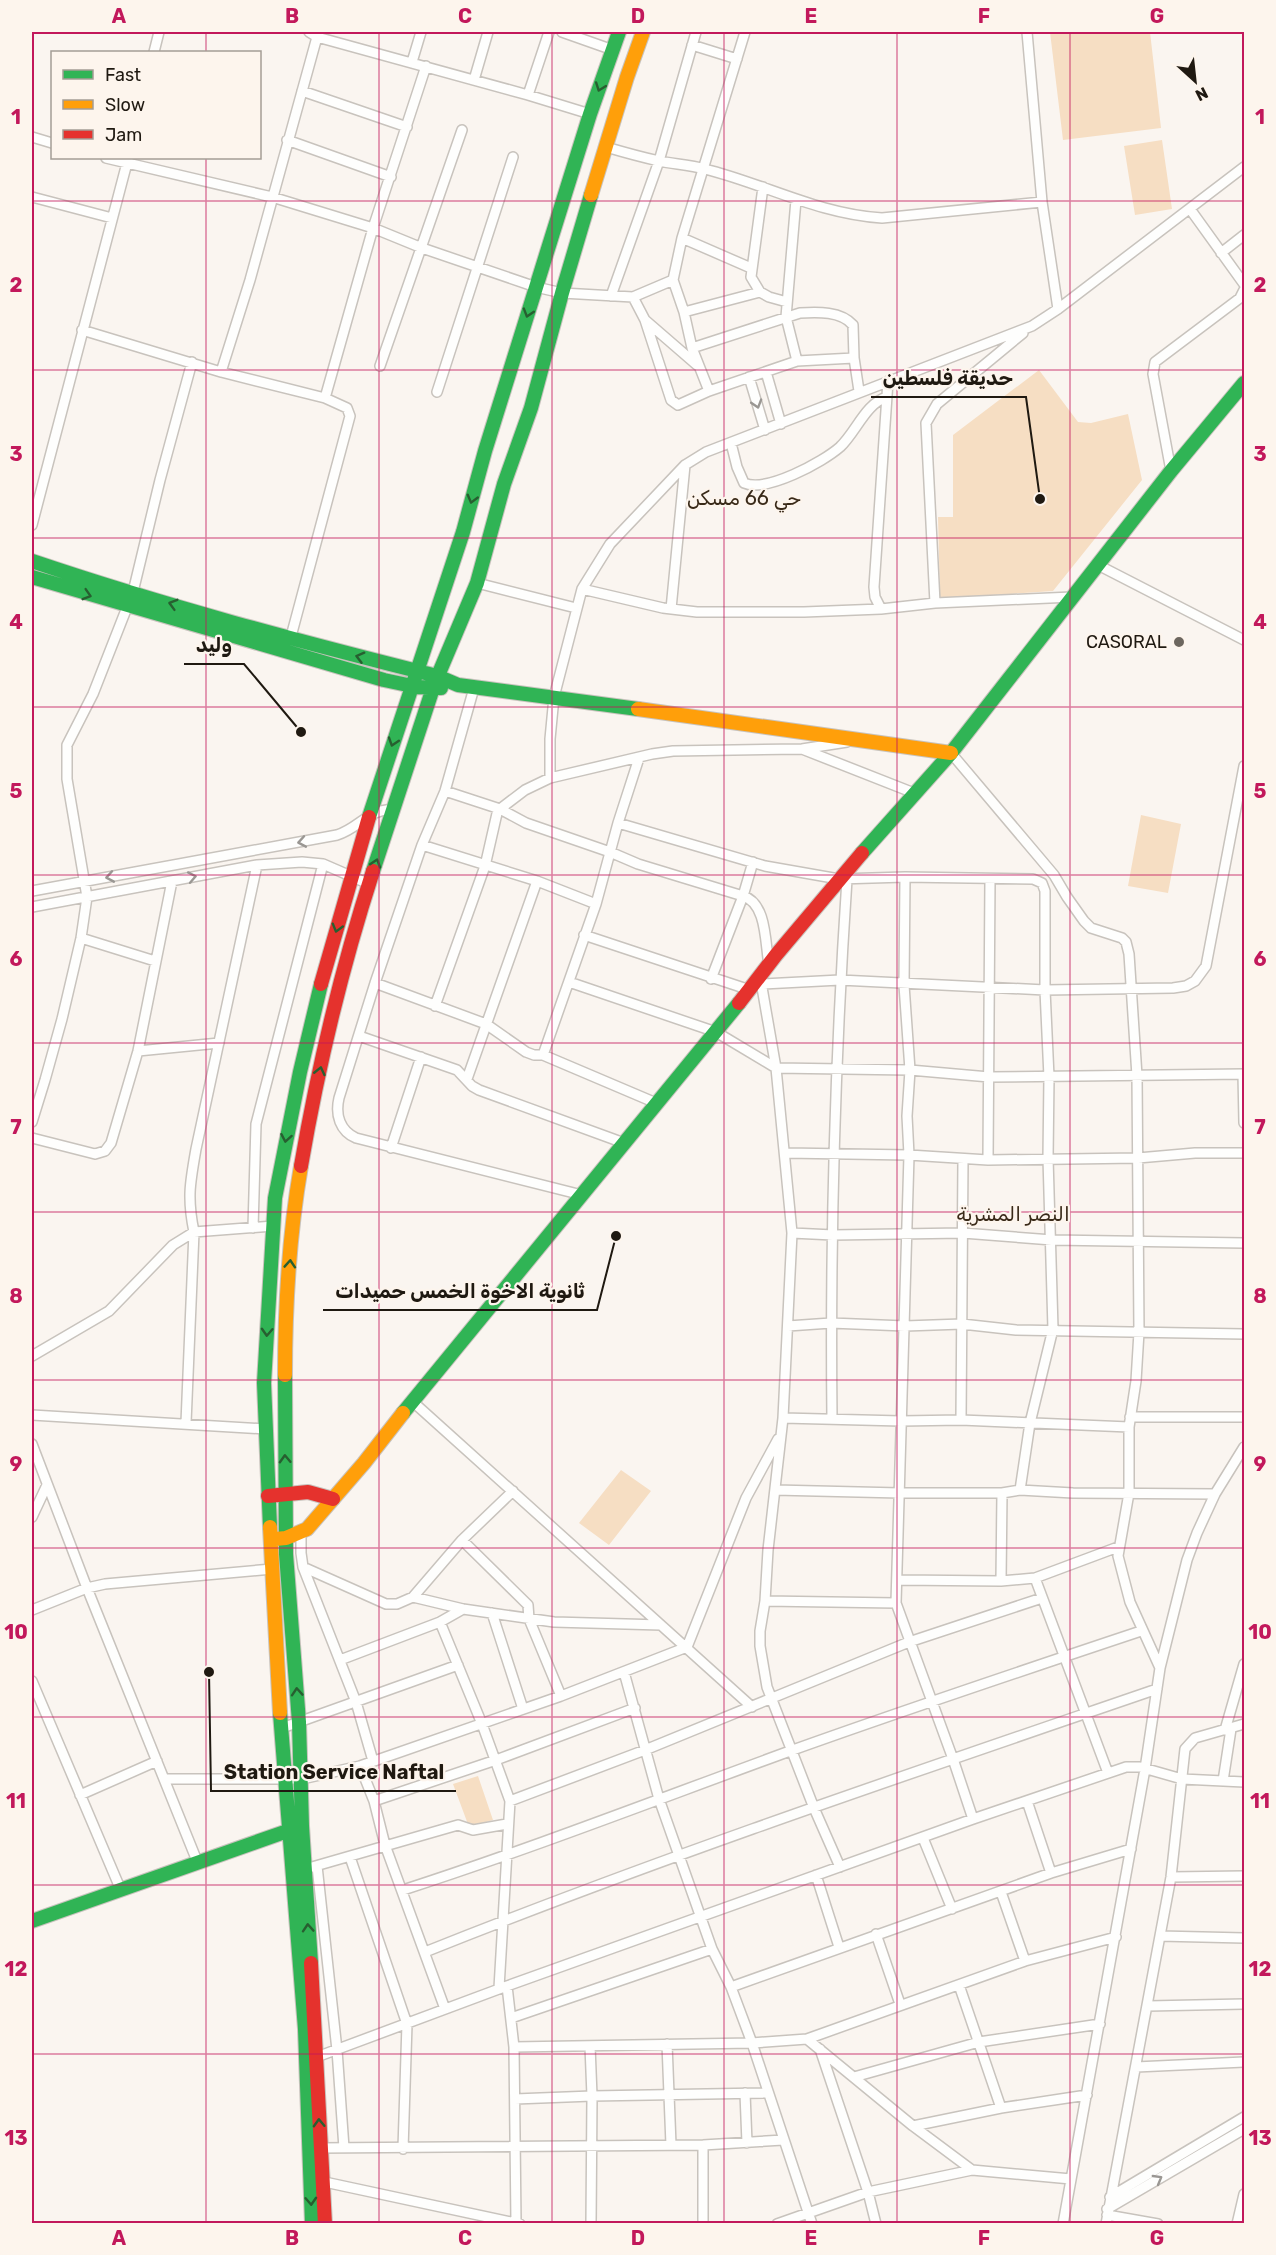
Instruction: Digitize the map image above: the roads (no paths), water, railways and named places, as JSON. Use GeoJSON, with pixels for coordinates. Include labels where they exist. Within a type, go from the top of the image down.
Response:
{"type":"FeatureCollection","features":[{"type":"Feature","properties":{"kind":"main road"},"geometry":{"type":"LineString","coordinates":[[325,2223],[316,2180],[311,2059],[313,2002],[310,1868],[295,1828],[284,1778],[270,1540],[264,1383],[277,1186],[300,1072],[351,876],[463,532],[485,451],[590,114],[619,32]]}},
{"type":"Feature","properties":{"kind":"main road"},"geometry":{"type":"LineString","coordinates":[[312,2223],[320,2148],[311,2059],[305,2029],[295,1828],[302,1779],[286,1538],[284,1384],[291,1245],[300,1174],[309,1122],[333,1016],[369,884],[437,676],[477,583],[504,484],[531,408],[562,292],[644,32]]}},
{"type":"Feature","properties":{"kind":"main road"},"geometry":{"type":"LineString","coordinates":[[270,1540],[301,1533],[333,1499],[656,1103],[758,984],[769,965],[914,793],[951,753],[1172,471],[1245,383]]}},
{"type":"Feature","properties":{"kind":"main road"},"geometry":{"type":"LineString","coordinates":[[463,532],[489,540]]}},
{"type":"Feature","properties":{"kind":"main road"},"geometry":{"type":"LineString","coordinates":[[32,561],[131,599]]}},
{"type":"Feature","properties":{"kind":"main road"},"geometry":{"type":"LineString","coordinates":[[32,577],[131,599],[288,645],[412,686],[432,690],[458,685]]}},
{"type":"Feature","properties":{"kind":"main road"},"geometry":{"type":"LineString","coordinates":[[288,645],[437,676],[458,685],[474,688],[554,696],[951,753]]}},
{"type":"Feature","properties":{"kind":"main road"},"geometry":{"type":"LineString","coordinates":[[268,1496],[308,1492],[333,1499]]}},
{"type":"Feature","properties":{"kind":"main road"},"geometry":{"type":"LineString","coordinates":[[32,1921],[295,1828]]}},
{"type":"Feature","properties":{"kind":"street"},"geometry":{"type":"LineString","coordinates":[[154,51],[159,32]]}},
{"type":"Feature","properties":{"kind":"street"},"geometry":{"type":"LineString","coordinates":[[412,62],[421,32]]}},
{"type":"Feature","properties":{"kind":"street"},"geometry":{"type":"LineString","coordinates":[[474,80],[488,32]]}},
{"type":"Feature","properties":{"kind":"street"},"geometry":{"type":"LineString","coordinates":[[528,95],[549,32]]}},
{"type":"Feature","properties":{"kind":"street"},"geometry":{"type":"LineString","coordinates":[[562,32],[612,50]]}},
{"type":"Feature","properties":{"kind":"street"},"geometry":{"type":"LineString","coordinates":[[611,296],[659,161],[696,32]]}},
{"type":"Feature","properties":{"kind":"street"},"geometry":{"type":"LineString","coordinates":[[710,391],[692,348],[684,312],[673,280],[682,238],[746,32]]}},
{"type":"Feature","properties":{"kind":"street"},"geometry":{"type":"LineString","coordinates":[[1027,32],[1042,202],[1058,309]]}},
{"type":"Feature","properties":{"kind":"street"},"geometry":{"type":"LineString","coordinates":[[221,372],[250,280],[302,91],[313,34],[590,114]]}},
{"type":"Feature","properties":{"kind":"street"},"geometry":{"type":"LineString","coordinates":[[692,45],[737,59]]}},
{"type":"Feature","properties":{"kind":"street"},"geometry":{"type":"LineString","coordinates":[[325,398],[373,228],[426,66]]}},
{"type":"Feature","properties":{"kind":"street"},"geometry":{"type":"LineString","coordinates":[[302,91],[407,127]]}},
{"type":"Feature","properties":{"kind":"street"},"geometry":{"type":"LineString","coordinates":[[380,366],[462,130]]}},
{"type":"Feature","properties":{"kind":"street"},"geometry":{"type":"LineString","coordinates":[[32,137],[51,143]]}},
{"type":"Feature","properties":{"kind":"street"},"geometry":{"type":"LineString","coordinates":[[287,140],[391,177]]}},
{"type":"Feature","properties":{"kind":"street"},"geometry":{"type":"LineString","coordinates":[[606,147],[659,161],[704,168],[796,200],[856,216],[882,218],[1042,202]]}},
{"type":"Feature","properties":{"kind":"street"},"geometry":{"type":"LineString","coordinates":[[437,392],[513,156]]}},
{"type":"Feature","properties":{"kind":"street"},"geometry":{"type":"LineString","coordinates":[[32,525],[34,502],[128,160],[272,198],[373,228],[422,248],[536,287],[562,292],[633,297],[673,280]]}},
{"type":"Feature","properties":{"kind":"street"},"geometry":{"type":"LineString","coordinates":[[935,603],[926,423],[937,404],[1032,326],[1058,309],[1241,169],[1245,180]]}},
{"type":"Feature","properties":{"kind":"street"},"geometry":{"type":"LineString","coordinates":[[763,187],[751,277],[760,292],[787,302]]}},
{"type":"Feature","properties":{"kind":"street"},"geometry":{"type":"LineString","coordinates":[[32,197],[112,218]]}},
{"type":"Feature","properties":{"kind":"street"},"geometry":{"type":"LineString","coordinates":[[796,200],[786,317],[796,361]]}},
{"type":"Feature","properties":{"kind":"street"},"geometry":{"type":"LineString","coordinates":[[1190,208],[1245,284]]}},
{"type":"Feature","properties":{"kind":"street"},"geometry":{"type":"LineString","coordinates":[[1221,253],[1245,235]]}},
{"type":"Feature","properties":{"kind":"street"},"geometry":{"type":"LineString","coordinates":[[682,238],[751,268]]}},
{"type":"Feature","properties":{"kind":"street"},"geometry":{"type":"LineString","coordinates":[[1172,471],[1153,374],[1155,362],[1240,298],[1245,290]]}},
{"type":"Feature","properties":{"kind":"street"},"geometry":{"type":"LineString","coordinates":[[684,312],[760,292]]}},
{"type":"Feature","properties":{"kind":"street"},"geometry":{"type":"LineString","coordinates":[[633,297],[645,320],[673,402],[678,405],[710,391],[796,361],[854,357]]}},
{"type":"Feature","properties":{"kind":"street"},"geometry":{"type":"LineString","coordinates":[[692,348],[786,317],[815,312],[843,316],[853,325],[854,357],[860,392]]}},
{"type":"Feature","properties":{"kind":"street"},"geometry":{"type":"LineString","coordinates":[[645,320],[699,366]]}},
{"type":"Feature","properties":{"kind":"street"},"geometry":{"type":"LineString","coordinates":[[550,778],[550,739],[554,696],[582,589],[610,544],[685,465],[706,452],[1032,326]]}},
{"type":"Feature","properties":{"kind":"street"},"geometry":{"type":"LineString","coordinates":[[82,330],[221,372],[325,398],[347,408],[350,417],[288,645]]}},
{"type":"Feature","properties":{"kind":"street"},"geometry":{"type":"LineString","coordinates":[[32,1122],[81,939],[87,897],[67,779],[67,745],[93,694],[131,599],[192,362]]}},
{"type":"Feature","properties":{"kind":"street"},"geometry":{"type":"LineString","coordinates":[[766,372],[781,424]]}},
{"type":"Feature","properties":{"kind":"street"},"geometry":{"type":"LineString","coordinates":[[749,377],[765,430]]}},
{"type":"Feature","properties":{"kind":"street"},"geometry":{"type":"LineString","coordinates":[[881,609],[875,597],[874,587],[888,381]]}},
{"type":"Feature","properties":{"kind":"street"},"geometry":{"type":"LineString","coordinates":[[732,443],[737,467],[744,483],[751,486],[768,485],[813,464],[835,450],[848,438],[875,403],[887,397]]}},
{"type":"Feature","properties":{"kind":"street"},"geometry":{"type":"LineString","coordinates":[[671,609],[685,465]]}},
{"type":"Feature","properties":{"kind":"street"},"geometry":{"type":"LineString","coordinates":[[1098,565],[1245,640]]}},
{"type":"Feature","properties":{"kind":"street"},"geometry":{"type":"LineString","coordinates":[[477,583],[576,608]]}},
{"type":"Feature","properties":{"kind":"street"},"geometry":{"type":"LineString","coordinates":[[582,589],[671,609],[697,612],[881,609],[935,603],[1072,597]]}},
{"type":"Feature","properties":{"kind":"street"},"geometry":{"type":"LineString","coordinates":[[474,688],[445,791],[422,845],[375,983],[339,1098],[337,1114],[344,1129],[352,1136],[391,1148],[582,1195]]}},
{"type":"Feature","properties":{"kind":"street"},"geometry":{"type":"LineString","coordinates":[[435,1006],[485,866],[499,809],[525,790],[550,778],[673,752],[802,749],[860,740]]}},
{"type":"Feature","properties":{"kind":"street"},"geometry":{"type":"LineString","coordinates":[[802,749],[914,793]]}},
{"type":"Feature","properties":{"kind":"street"},"geometry":{"type":"LineString","coordinates":[[951,753],[1054,875],[1084,921],[1092,928],[1122,938],[1126,942],[1129,954],[1137,1076],[1138,1332],[1136,1381],[1130,1422],[1129,1493],[1118,1564],[1142,1631],[1160,1668]]}},
{"type":"Feature","properties":{"kind":"street"},"geometry":{"type":"LineString","coordinates":[[543,1055],[596,904],[639,758]]}},
{"type":"Feature","properties":{"kind":"street"},"geometry":{"type":"LineString","coordinates":[[585,935],[711,979],[758,984],[840,981],[1045,990],[1133,990],[1186,986],[1201,975],[1206,966],[1245,765]]}},
{"type":"Feature","properties":{"kind":"street"},"geometry":{"type":"LineString","coordinates":[[445,791],[499,809],[526,823],[649,868],[754,901],[760,912],[769,965]]}},
{"type":"Feature","properties":{"kind":"street"},"geometry":{"type":"LineString","coordinates":[[32,891],[337,835],[350,831],[381,809],[394,810]]}},
{"type":"Feature","properties":{"kind":"street"},"geometry":{"type":"LineString","coordinates":[[618,823],[753,862],[843,879],[905,877],[1033,879],[1042,883],[1045,891],[1045,990],[1049,1077],[1048,1158],[1053,1329],[1030,1423],[1020,1490]]}},
{"type":"Feature","properties":{"kind":"street"},"geometry":{"type":"LineString","coordinates":[[422,845],[537,881],[596,904]]}},
{"type":"Feature","properties":{"kind":"street"},"geometry":{"type":"LineString","coordinates":[[32,907],[256,865],[302,862],[323,864],[369,884]]}},
{"type":"Feature","properties":{"kind":"street"},"geometry":{"type":"LineString","coordinates":[[711,979],[743,896],[753,862]]}},
{"type":"Feature","properties":{"kind":"street"},"geometry":{"type":"LineString","coordinates":[[253,1228],[256,1124],[323,864]]}},
{"type":"Feature","properties":{"kind":"street"},"geometry":{"type":"LineString","coordinates":[[186,1423],[194,1232],[188,1206],[189,1191],[195,1149],[256,865]]}},
{"type":"Feature","properties":{"kind":"street"},"geometry":{"type":"LineString","coordinates":[[905,877],[904,985],[910,1070],[907,1116],[909,1155],[896,1603],[973,1819]]}},
{"type":"Feature","properties":{"kind":"street"},"geometry":{"type":"LineString","coordinates":[[832,1419],[834,1155],[843,879]]}},
{"type":"Feature","properties":{"kind":"street"},"geometry":{"type":"LineString","coordinates":[[988,1160],[990,879]]}},
{"type":"Feature","properties":{"kind":"street"},"geometry":{"type":"LineString","coordinates":[[32,1138],[95,1154],[105,1151],[111,1143],[138,1051],[172,881]]}},
{"type":"Feature","properties":{"kind":"street"},"geometry":{"type":"LineString","coordinates":[[467,1079],[537,881]]}},
{"type":"Feature","properties":{"kind":"street"},"geometry":{"type":"LineString","coordinates":[[81,939],[155,962]]}},
{"type":"Feature","properties":{"kind":"street"},"geometry":{"type":"LineString","coordinates":[[568,982],[716,1032],[776,1068],[910,1070],[989,1077],[1244,1074],[1245,1123]]}},
{"type":"Feature","properties":{"kind":"street"},"geometry":{"type":"LineString","coordinates":[[375,983],[486,1024],[526,1052],[543,1055],[656,1103]]}},
{"type":"Feature","properties":{"kind":"street"},"geometry":{"type":"LineString","coordinates":[[758,984],[776,1068],[792,1233],[783,1418],[760,1646],[765,1680],[814,1808],[840,1867]]}},
{"type":"Feature","properties":{"kind":"street"},"geometry":{"type":"LineString","coordinates":[[359,1036],[457,1070],[479,1090],[624,1143]]}},
{"type":"Feature","properties":{"kind":"street"},"geometry":{"type":"LineString","coordinates":[[138,1051],[219,1043]]}},
{"type":"Feature","properties":{"kind":"street"},"geometry":{"type":"LineString","coordinates":[[391,1148],[421,1057]]}},
{"type":"Feature","properties":{"kind":"street"},"geometry":{"type":"LineString","coordinates":[[786,1153],[909,1155],[988,1160],[1138,1158],[1245,1153]]}},
{"type":"Feature","properties":{"kind":"street"},"geometry":{"type":"LineString","coordinates":[[961,1420],[963,1159]]}},
{"type":"Feature","properties":{"kind":"street"},"geometry":{"type":"LineString","coordinates":[[32,1356],[109,1311],[173,1245],[194,1232],[273,1226]]}},
{"type":"Feature","properties":{"kind":"street"},"geometry":{"type":"LineString","coordinates":[[792,1233],[833,1235],[963,1233],[1052,1240],[1245,1243]]}},
{"type":"Feature","properties":{"kind":"street"},"geometry":{"type":"LineString","coordinates":[[788,1326],[831,1323],[905,1326],[962,1324],[1016,1330],[1245,1334]]}},
{"type":"Feature","properties":{"kind":"street"},"geometry":{"type":"LineString","coordinates":[[412,1401],[752,1707]]}},
{"type":"Feature","properties":{"kind":"street"},"geometry":{"type":"LineString","coordinates":[[32,1415],[266,1429]]}},
{"type":"Feature","properties":{"kind":"street"},"geometry":{"type":"LineString","coordinates":[[783,1418],[1030,1423],[1245,1417]]}},
{"type":"Feature","properties":{"kind":"street"},"geometry":{"type":"LineString","coordinates":[[164,1779],[302,1779],[360,1766],[561,1696],[687,1647],[746,1498],[780,1437]]}},
{"type":"Feature","properties":{"kind":"street"},"geometry":{"type":"LineString","coordinates":[[32,1444],[87,1588],[197,1861]]}},
{"type":"Feature","properties":{"kind":"street"},"geometry":{"type":"LineString","coordinates":[[1063,2223],[1116,1937],[1160,1668],[1187,1560],[1197,1533],[1215,1494],[1245,1447]]}},
{"type":"Feature","properties":{"kind":"street"},"geometry":{"type":"LineString","coordinates":[[32,1517],[47,1485]]}},
{"type":"Feature","properties":{"kind":"street"},"geometry":{"type":"LineString","coordinates":[[775,1490],[900,1493],[1020,1490],[1215,1494]]}},
{"type":"Feature","properties":{"kind":"street"},"geometry":{"type":"LineString","coordinates":[[303,1567],[386,1605],[397,1604],[413,1598],[462,1540],[513,1491]]}},
{"type":"Feature","properties":{"kind":"street"},"geometry":{"type":"LineString","coordinates":[[1001,1581],[1002,1492]]}},
{"type":"Feature","properties":{"kind":"street"},"geometry":{"type":"LineString","coordinates":[[301,1533],[303,1567],[356,1702],[373,1761]]}},
{"type":"Feature","properties":{"kind":"street"},"geometry":{"type":"LineString","coordinates":[[462,1540],[525,1600],[530,1610],[530,1619],[561,1696]]}},
{"type":"Feature","properties":{"kind":"street"},"geometry":{"type":"LineString","coordinates":[[898,1580],[1001,1581],[1035,1578],[1119,1547]]}},
{"type":"Feature","properties":{"kind":"street"},"geometry":{"type":"LineString","coordinates":[[32,1610],[87,1588],[105,1584],[272,1569]]}},
{"type":"Feature","properties":{"kind":"street"},"geometry":{"type":"LineString","coordinates":[[1035,1578],[1108,1773]]}},
{"type":"Feature","properties":{"kind":"street"},"geometry":{"type":"LineString","coordinates":[[413,1598],[463,1609],[554,1622],[661,1625]]}},
{"type":"Feature","properties":{"kind":"street"},"geometry":{"type":"LineString","coordinates":[[510,1801],[645,1750],[909,1642],[1042,1598]]}},
{"type":"Feature","properties":{"kind":"street"},"geometry":{"type":"LineString","coordinates":[[765,1601],[896,1603]]}},
{"type":"Feature","properties":{"kind":"street"},"geometry":{"type":"LineString","coordinates":[[340,1660],[440,1622],[463,1609]]}},
{"type":"Feature","properties":{"kind":"street"},"geometry":{"type":"LineString","coordinates":[[492,1613],[523,1709]]}},
{"type":"Feature","properties":{"kind":"street"},"geometry":{"type":"LineString","coordinates":[[316,2180],[518,2223],[514,2047],[511,2018],[503,1987],[505,1857],[510,1801],[482,1724],[440,1622]]}},
{"type":"Feature","properties":{"kind":"street"},"geometry":{"type":"LineString","coordinates":[[403,1890],[505,1857],[932,1701],[1142,1631]]}},
{"type":"Feature","properties":{"kind":"street"},"geometry":{"type":"LineString","coordinates":[[1223,1781],[1228,1729],[1245,1664]]}},
{"type":"Feature","properties":{"kind":"street"},"geometry":{"type":"LineString","coordinates":[[282,1728],[458,1665]]}},
{"type":"Feature","properties":{"kind":"street"},"geometry":{"type":"LineString","coordinates":[[624,1672],[659,1799],[700,1918],[731,1987],[752,2043],[812,2223]]}},
{"type":"Feature","properties":{"kind":"street"},"geometry":{"type":"LineString","coordinates":[[32,1681],[34,1693],[120,1888]]}},
{"type":"Feature","properties":{"kind":"street"},"geometry":{"type":"LineString","coordinates":[[424,1952],[504,1920],[814,1808],[1157,1689]]}},
{"type":"Feature","properties":{"kind":"street"},"geometry":{"type":"LineString","coordinates":[[374,1801],[496,1760],[635,1708]]}},
{"type":"Feature","properties":{"kind":"street"},"geometry":{"type":"LineString","coordinates":[[1107,2216],[1172,1877],[1185,1749],[1194,1738],[1245,1724]]}},
{"type":"Feature","properties":{"kind":"street"},"geometry":{"type":"LineString","coordinates":[[80,1795],[157,1761]]}},
{"type":"Feature","properties":{"kind":"street"},"geometry":{"type":"LineString","coordinates":[[360,1766],[445,2009]]}},
{"type":"Feature","properties":{"kind":"street"},"geometry":{"type":"LineString","coordinates":[[311,2059],[503,1987],[1108,1773],[1133,1766],[1182,1779],[1245,1782]]}},
{"type":"Feature","properties":{"kind":"street"},"geometry":{"type":"LineString","coordinates":[[1027,1801],[1052,1873]]}},
{"type":"Feature","properties":{"kind":"street"},"geometry":{"type":"LineString","coordinates":[[344,2148],[331,2000],[310,1868],[459,1825],[473,1830],[507,1824]]}},
{"type":"Feature","properties":{"kind":"street"},"geometry":{"type":"LineString","coordinates":[[923,1838],[952,1909]]}},
{"type":"Feature","properties":{"kind":"street"},"geometry":{"type":"LineString","coordinates":[[731,1987],[1052,1873],[1131,1849]]}},
{"type":"Feature","properties":{"kind":"street"},"geometry":{"type":"LineString","coordinates":[[350,1857],[407,2024],[403,2149]]}},
{"type":"Feature","properties":{"kind":"street"},"geometry":{"type":"LineString","coordinates":[[816,1875],[839,1947]]}},
{"type":"Feature","properties":{"kind":"street"},"geometry":{"type":"LineString","coordinates":[[1172,1877],[1245,1876]]}},
{"type":"Feature","properties":{"kind":"street"},"geometry":{"type":"LineString","coordinates":[[1001,1892],[1025,1961]]}},
{"type":"Feature","properties":{"kind":"street"},"geometry":{"type":"LineString","coordinates":[[876,1934],[900,2004]]}},
{"type":"Feature","properties":{"kind":"street"},"geometry":{"type":"LineString","coordinates":[[1160,1936],[1245,1938]]}},
{"type":"Feature","properties":{"kind":"street"},"geometry":{"type":"LineString","coordinates":[[514,2047],[752,2043],[807,2039],[1025,1961],[1116,1937]]}},
{"type":"Feature","properties":{"kind":"street"},"geometry":{"type":"LineString","coordinates":[[511,2018],[712,1949]]}},
{"type":"Feature","properties":{"kind":"street"},"geometry":{"type":"LineString","coordinates":[[959,1985],[1001,2108]]}},
{"type":"Feature","properties":{"kind":"street"},"geometry":{"type":"LineString","coordinates":[[313,2002],[331,2000]]}},
{"type":"Feature","properties":{"kind":"street"},"geometry":{"type":"LineString","coordinates":[[1148,2006],[1245,2004]]}},
{"type":"Feature","properties":{"kind":"street"},"geometry":{"type":"LineString","coordinates":[[854,2077],[979,2042],[1100,2024]]}},
{"type":"Feature","properties":{"kind":"street"},"geometry":{"type":"LineString","coordinates":[[807,2039],[913,2126],[972,2170]]}},
{"type":"Feature","properties":{"kind":"street"},"geometry":{"type":"LineString","coordinates":[[667,2044],[671,2145]]}},
{"type":"Feature","properties":{"kind":"street"},"geometry":{"type":"LineString","coordinates":[[590,2046],[591,2223]]}},
{"type":"Feature","properties":{"kind":"street"},"geometry":{"type":"LineString","coordinates":[[820,2049],[868,2192],[876,2223]]}},
{"type":"Feature","properties":{"kind":"street"},"geometry":{"type":"LineString","coordinates":[[1136,2067],[1245,2062]]}},
{"type":"Feature","properties":{"kind":"street"},"geometry":{"type":"LineString","coordinates":[[745,2093],[747,2143]]}},
{"type":"Feature","properties":{"kind":"street"},"geometry":{"type":"LineString","coordinates":[[515,2099],[768,2093]]}},
{"type":"Feature","properties":{"kind":"street"},"geometry":{"type":"LineString","coordinates":[[913,2126],[1001,2108],[1087,2095]]}},
{"type":"Feature","properties":{"kind":"street"},"geometry":{"type":"LineString","coordinates":[[1110,2197],[1245,2117]]}},
{"type":"Feature","properties":{"kind":"street"},"geometry":{"type":"LineString","coordinates":[[1107,2216],[1245,2129]]}},
{"type":"Feature","properties":{"kind":"street"},"geometry":{"type":"LineString","coordinates":[[320,2148],[703,2145],[783,2140]]}},
{"type":"Feature","properties":{"kind":"street"},"geometry":{"type":"LineString","coordinates":[[703,2145],[703,2223]]}},
{"type":"Feature","properties":{"kind":"street"},"geometry":{"type":"LineString","coordinates":[[777,2223],[868,2192],[972,2170],[1071,2179]]}},
{"type":"Feature","properties":{"kind":"street"},"geometry":{"type":"LineString","coordinates":[[1237,2223],[1245,2194]]}},
{"type":"Feature","properties":{"kind":"street"},"geometry":{"type":"LineString","coordinates":[[1107,2216],[1158,2223]]}},
{"type":"Feature","properties":{"kind":"place","name":"حديقة فلسطين"},"geometry":{"type":"Point","coordinates":[1040,499]}},
{"type":"Feature","properties":{"kind":"place","name":"CASORAL"},"geometry":{"type":"Point","coordinates":[1179,642]}},
{"type":"Feature","properties":{"kind":"place","name":"وليد"},"geometry":{"type":"Point","coordinates":[301,732]}},
{"type":"Feature","properties":{"kind":"place","name":"ثانوية الاخوة الخمس حميدات"},"geometry":{"type":"Point","coordinates":[616,1236]}},
{"type":"Feature","properties":{"kind":"place","name":"Station Service Naftal"},"geometry":{"type":"Point","coordinates":[209,1672]}},
{"type":"Feature","properties":{"kind":"district","name":"حي 66 مسكن"},"geometry":{"type":"Point","coordinates":[744,498]}},
{"type":"Feature","properties":{"kind":"district","name":"النصر المشرية"},"geometry":{"type":"Point","coordinates":[1013,1214]}}]}
